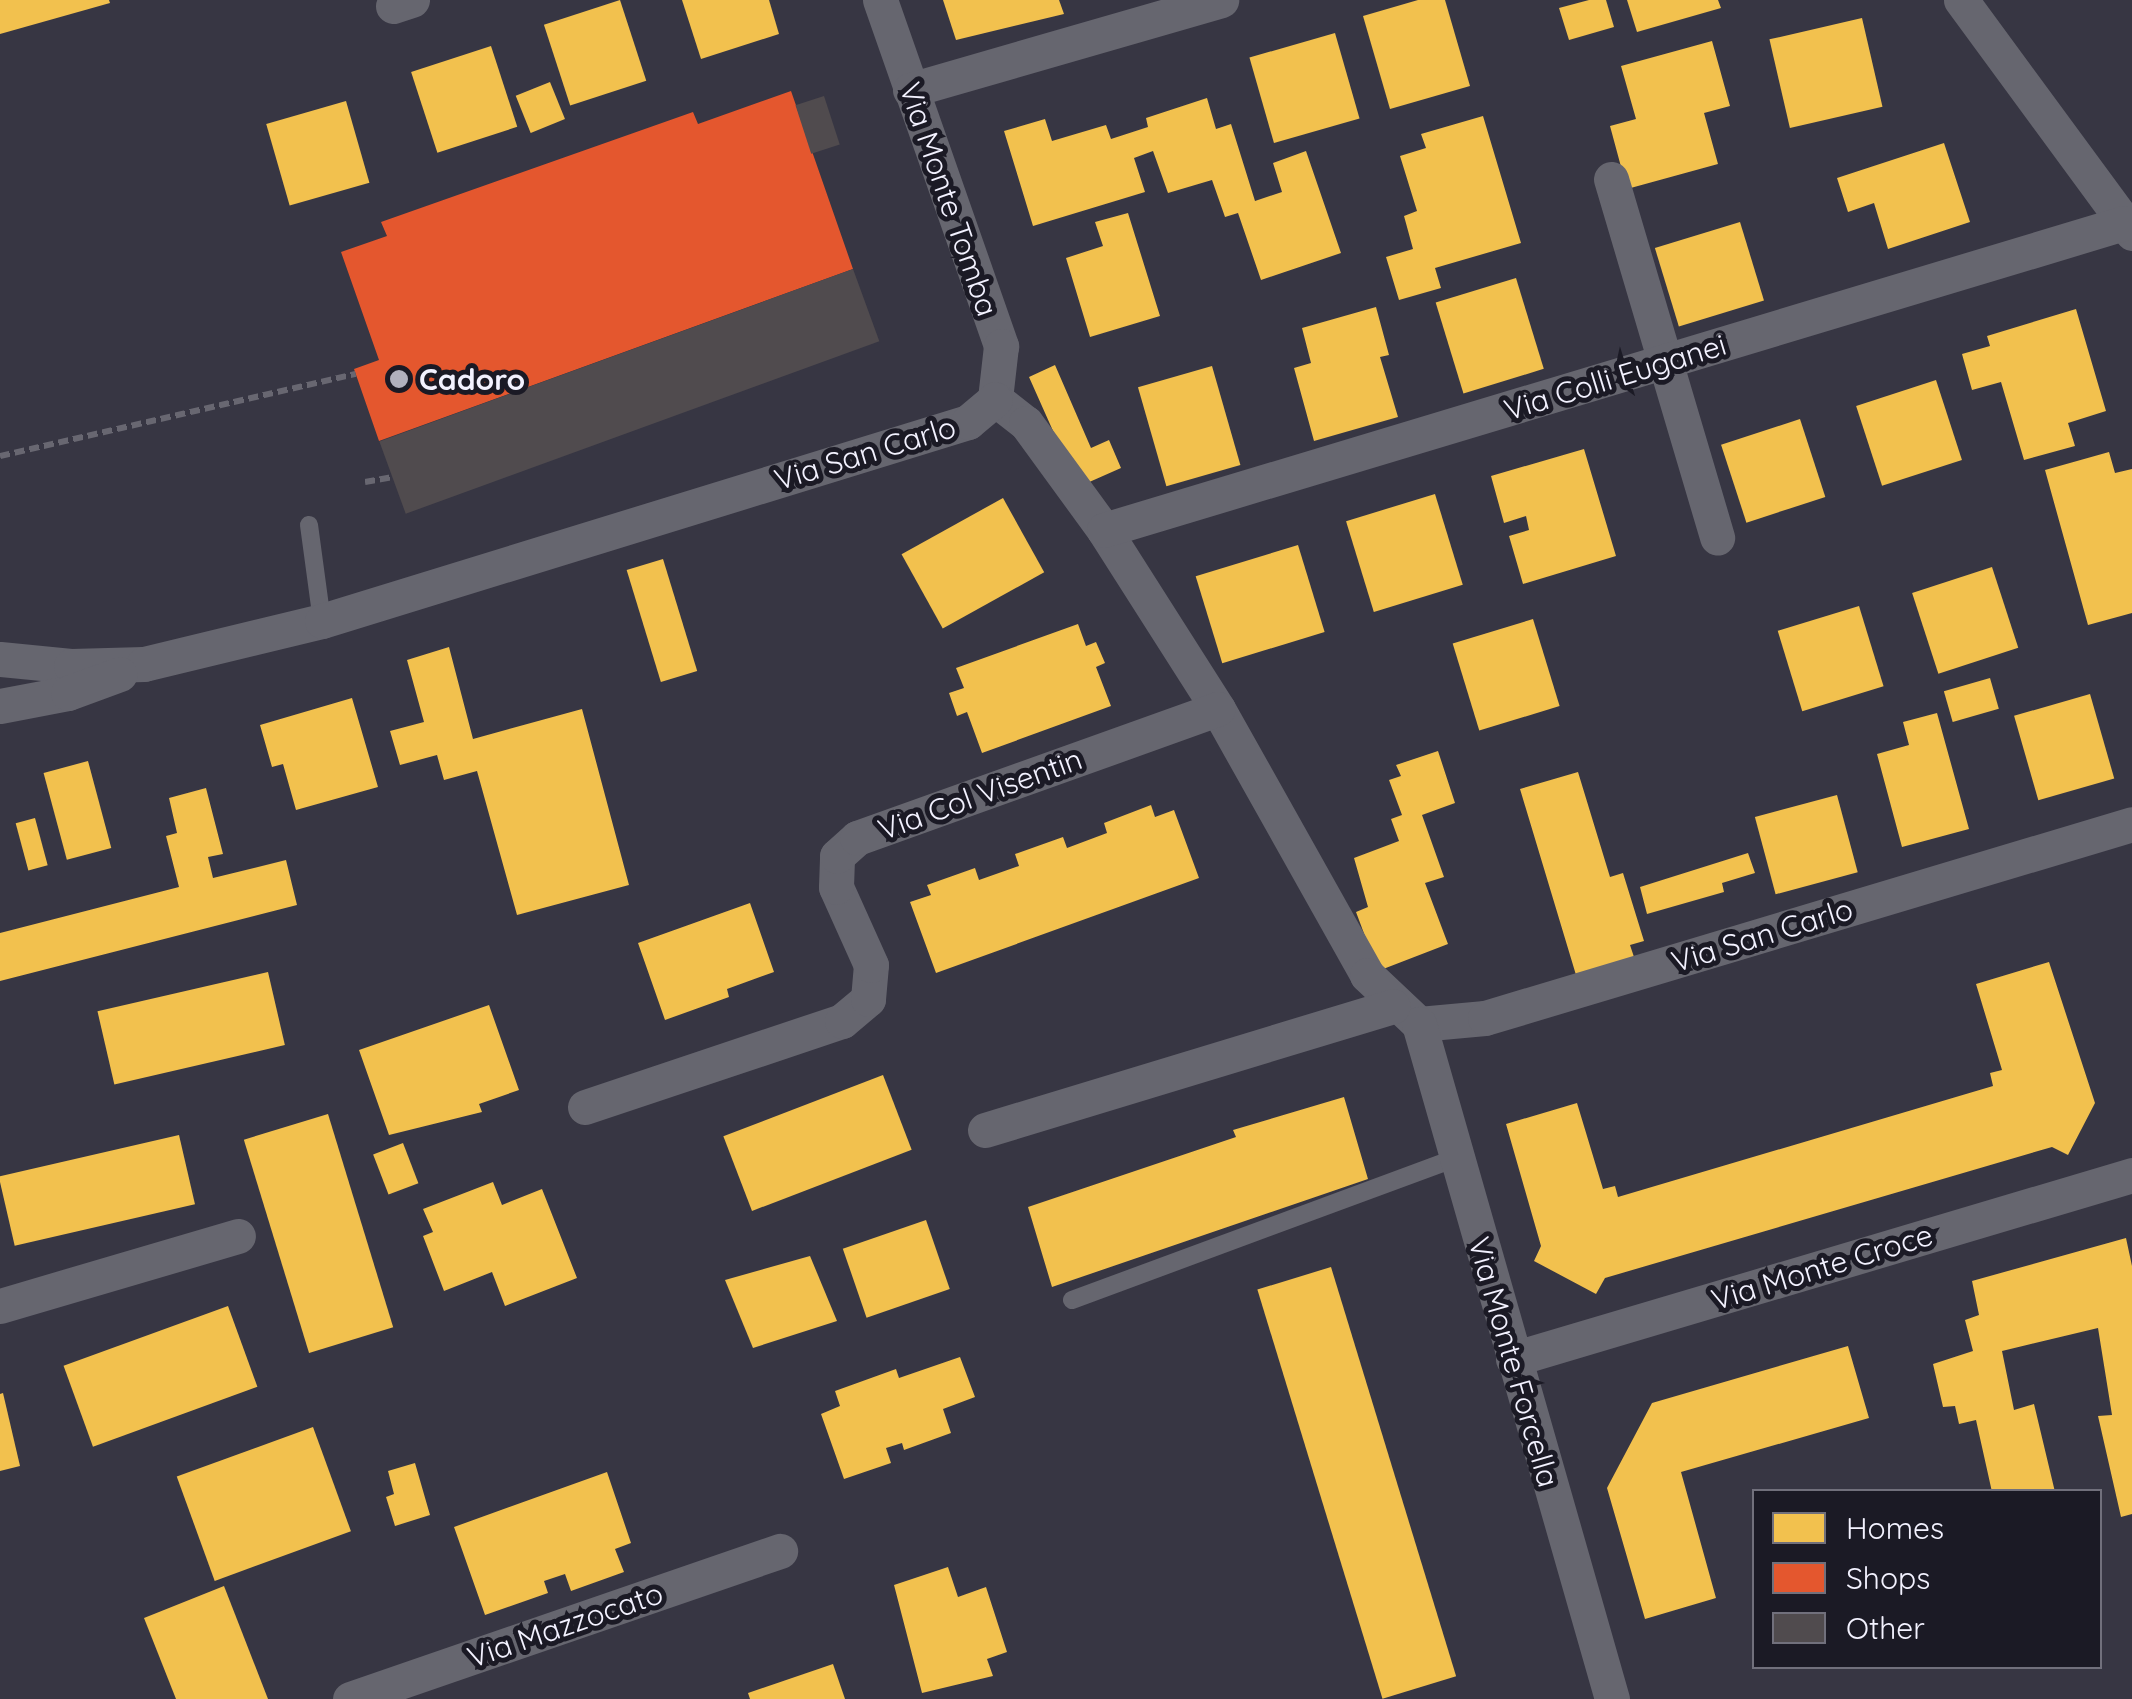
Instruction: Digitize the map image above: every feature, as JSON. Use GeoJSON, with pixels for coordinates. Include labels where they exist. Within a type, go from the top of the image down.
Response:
{"type":"FeatureCollection","features":[{"type":"Feature","properties":{"kind":"street","name":"Via Monte Tomba"},"geometry":{"type":"LineString","coordinates":[[880,0],[1001,346],[995,399]]}},
{"type":"Feature","properties":{"kind":"street"},"geometry":{"type":"LineString","coordinates":[[910,90],[1222,0]]}},
{"type":"Feature","properties":{"kind":"street"},"geometry":{"type":"LineString","coordinates":[[1961,0],[2128,228]]}},
{"type":"Feature","properties":{"kind":"street"},"geometry":{"type":"LineString","coordinates":[[1612,178],[1670,361],[1717,538]]}},
{"type":"Feature","properties":{"kind":"street","name":"Via Colli Euganei"},"geometry":{"type":"LineString","coordinates":[[1104,530],[2128,228]]}},
{"type":"Feature","properties":{"kind":"street"},"geometry":{"type":"LineString","coordinates":[[995,399],[1026,423],[1104,530],[1218,709],[1367,975],[1406,1015]]}},
{"type":"Feature","properties":{"kind":"street","name":"Via San Carlo"},"geometry":{"type":"LineString","coordinates":[[0,706],[68,694],[144,664],[322,621],[968,422],[995,399]]}},
{"type":"Feature","properties":{"kind":"street","name":"Via San Carlo"},"geometry":{"type":"LineString","coordinates":[[0,636],[17,660],[144,664]]}},
{"type":"Feature","properties":{"kind":"street","name":"Via Col Visentin"},"geometry":{"type":"LineString","coordinates":[[585,1107],[842,1021],[868,999],[871,965],[836,887],[837,856],[857,838],[1218,709]]}},
{"type":"Feature","properties":{"kind":"street","name":"Via San Carlo"},"geometry":{"type":"LineString","coordinates":[[985,1130],[1406,1015],[1485,1018],[2130,835]]}},
{"type":"Feature","properties":{"kind":"street","name":"Via Monte Forcella"},"geometry":{"type":"LineString","coordinates":[[1406,1015],[1455,1158],[1612,1699]]}},
{"type":"Feature","properties":{"kind":"street","name":"Via Monte Croce"},"geometry":{"type":"LineString","coordinates":[[1512,1359],[2132,1175]]}},
{"type":"Feature","properties":{"kind":"street"},"geometry":{"type":"LineString","coordinates":[[0,1306],[238,1236]]}},
{"type":"Feature","properties":{"kind":"street","name":"Via Mazzocato"},"geometry":{"type":"LineString","coordinates":[[350,1699],[780,1550]]}},
{"type":"Feature","properties":{"kind":"lane"},"geometry":{"type":"LineString","coordinates":[[308,524],[322,621]]}},
{"type":"Feature","properties":{"kind":"lane"},"geometry":{"type":"LineString","coordinates":[[1072,1300],[1455,1158]]}},
{"type":"Feature","properties":{"kind":"path"},"geometry":{"type":"LineString","coordinates":[[0,456],[356,374]]}},
{"type":"Feature","properties":{"kind":"path"},"geometry":{"type":"LineString","coordinates":[[365,482],[392,477]]}},
{"type":"Feature","properties":{"kind":"building: Homes"},"geometry":{"type":"Polygon","coordinates":[[[0,0],[109,0],[110,3],[0,34],[0,0]]]}},
{"type":"Feature","properties":{"kind":"building: Homes"},"geometry":{"type":"Polygon","coordinates":[[[620,0],[646,81],[570,106],[544,25],[620,0]]]}},
{"type":"Feature","properties":{"kind":"building: Homes"},"geometry":{"type":"Polygon","coordinates":[[[682,0],[769,0],[779,34],[701,59],[682,0]]]}},
{"type":"Feature","properties":{"kind":"building: Homes"},"geometry":{"type":"Polygon","coordinates":[[[943,0],[1059,0],[1064,14],[956,40],[943,0]]]}},
{"type":"Feature","properties":{"kind":"building: Homes"},"geometry":{"type":"Polygon","coordinates":[[[1418,0],[1445,0],[1470,86],[1390,109],[1363,16],[1418,0]]]}},
{"type":"Feature","properties":{"kind":"building: Homes"},"geometry":{"type":"Polygon","coordinates":[[[1606,0],[1614,27],[1569,40],[1559,8],[1606,0]]]}},
{"type":"Feature","properties":{"kind":"building: Homes"},"geometry":{"type":"Polygon","coordinates":[[[1627,0],[1718,0],[1721,8],[1637,32],[1627,0]]]}},
{"type":"Feature","properties":{"kind":"building: Homes"},"geometry":{"type":"Polygon","coordinates":[[[1862,18],[1882,107],[1790,128],[1769,39],[1862,18]]]}},
{"type":"Feature","properties":{"kind":"building: Homes"},"geometry":{"type":"Polygon","coordinates":[[[1335,33],[1360,119],[1274,143],[1249,58],[1335,33]]]}},
{"type":"Feature","properties":{"kind":"building: Homes"},"geometry":{"type":"Polygon","coordinates":[[[1712,41],[1730,106],[1704,113],[1718,164],[1627,189],[1610,126],[1636,119],[1621,66],[1712,41]]]}},
{"type":"Feature","properties":{"kind":"building: Homes"},"geometry":{"type":"Polygon","coordinates":[[[491,46],[517,127],[437,153],[411,72],[491,46]]]}},
{"type":"Feature","properties":{"kind":"building: Homes"},"geometry":{"type":"Polygon","coordinates":[[[550,82],[565,119],[531,133],[516,96],[550,82]]]}},
{"type":"Feature","properties":{"kind":"building: Homes"},"geometry":{"type":"Polygon","coordinates":[[[1207,98],[1216,129],[1231,124],[1255,201],[1282,192],[1273,163],[1306,151],[1341,253],[1261,280],[1238,213],[1225,217],[1212,180],[1168,193],[1153,151],[1134,158],[1145,192],[1033,226],[1004,131],[1045,119],[1052,141],[1106,125],[1111,139],[1148,127],[1146,118],[1207,98]]]}},
{"type":"Feature","properties":{"kind":"building: Homes"},"geometry":{"type":"Polygon","coordinates":[[[346,101],[369,183],[290,206],[266,124],[346,101]]]}},
{"type":"Feature","properties":{"kind":"building: Homes"},"geometry":{"type":"Polygon","coordinates":[[[1483,116],[1521,243],[1435,268],[1441,288],[1399,300],[1386,257],[1413,249],[1404,216],[1417,211],[1400,156],[1426,148],[1421,134],[1483,116]]]}},
{"type":"Feature","properties":{"kind":"building: Homes"},"geometry":{"type":"Polygon","coordinates":[[[1944,143],[1970,222],[1888,249],[1874,203],[1848,212],[1837,178],[1944,143]]]}},
{"type":"Feature","properties":{"kind":"building: Homes"},"geometry":{"type":"Polygon","coordinates":[[[1128,213],[1160,316],[1090,337],[1066,258],[1103,246],[1095,222],[1128,213]]]}},
{"type":"Feature","properties":{"kind":"building: Homes"},"geometry":{"type":"Polygon","coordinates":[[[1740,222],[1764,300],[1679,326],[1655,248],[1740,222]]]}},
{"type":"Feature","properties":{"kind":"building: Homes"},"geometry":{"type":"Polygon","coordinates":[[[1516,278],[1544,369],[1463,393],[1436,303],[1516,278]]]}},
{"type":"Feature","properties":{"kind":"building: Homes"},"geometry":{"type":"Polygon","coordinates":[[[1376,307],[1389,355],[1380,357],[1398,417],[1314,441],[1294,368],[1311,363],[1302,328],[1376,307]]]}},
{"type":"Feature","properties":{"kind":"building: Homes"},"geometry":{"type":"Polygon","coordinates":[[[2076,309],[2106,411],[2068,423],[2075,446],[2024,460],[2001,382],[1972,390],[1962,354],[1990,346],[1987,336],[2076,309]]]}},
{"type":"Feature","properties":{"kind":"building: Homes"},"geometry":{"type":"Polygon","coordinates":[[[1055,365],[1091,448],[1109,440],[1121,468],[1078,487],[1029,377],[1055,365]]]}},
{"type":"Feature","properties":{"kind":"building: Homes"},"geometry":{"type":"Polygon","coordinates":[[[1212,366],[1240,465],[1166,486],[1138,387],[1212,366]]]}},
{"type":"Feature","properties":{"kind":"building: Homes"},"geometry":{"type":"Polygon","coordinates":[[[1936,380],[1962,460],[1882,486],[1856,406],[1936,380]]]}},
{"type":"Feature","properties":{"kind":"building: Homes"},"geometry":{"type":"Polygon","coordinates":[[[1800,419],[1825,497],[1746,523],[1721,445],[1800,419]]]}},
{"type":"Feature","properties":{"kind":"building: Homes"},"geometry":{"type":"Polygon","coordinates":[[[1584,449],[1616,556],[1523,584],[1509,536],[1529,530],[1526,516],[1504,523],[1491,476],[1584,449]]]}},
{"type":"Feature","properties":{"kind":"building: Homes"},"geometry":{"type":"Polygon","coordinates":[[[2109,452],[2115,473],[2132,469],[2132,613],[2088,625],[2045,470],[2109,452]]]}},
{"type":"Feature","properties":{"kind":"building: Homes"},"geometry":{"type":"Polygon","coordinates":[[[1435,494],[1463,585],[1374,612],[1346,521],[1435,494]]]}},
{"type":"Feature","properties":{"kind":"building: Homes"},"geometry":{"type":"Polygon","coordinates":[[[1003,498],[1044,572],[943,629],[902,554],[1003,498]]]}},
{"type":"Feature","properties":{"kind":"building: Homes"},"geometry":{"type":"Polygon","coordinates":[[[1298,545],[1325,632],[1222,663],[1196,576],[1298,545]]]}},
{"type":"Feature","properties":{"kind":"building: Homes"},"geometry":{"type":"Polygon","coordinates":[[[663,559],[697,671],[661,682],[627,570],[663,559]]]}},
{"type":"Feature","properties":{"kind":"building: Homes"},"geometry":{"type":"Polygon","coordinates":[[[1992,567],[2018,648],[1938,674],[1912,593],[1992,567]]]}},
{"type":"Feature","properties":{"kind":"building: Homes"},"geometry":{"type":"Polygon","coordinates":[[[1859,606],[1884,686],[1802,711],[1778,631],[1859,606]]]}},
{"type":"Feature","properties":{"kind":"building: Homes"},"geometry":{"type":"Polygon","coordinates":[[[1533,619],[1560,706],[1479,731],[1453,644],[1533,619]]]}},
{"type":"Feature","properties":{"kind":"building: Homes"},"geometry":{"type":"Polygon","coordinates":[[[1078,624],[1086,646],[1096,642],[1105,663],[1096,667],[1111,706],[982,753],[967,712],[957,716],[949,693],[964,688],[956,668],[1078,624]]]}},
{"type":"Feature","properties":{"kind":"building: Homes"},"geometry":{"type":"Polygon","coordinates":[[[449,647],[473,739],[582,709],[629,885],[517,915],[477,771],[444,780],[437,755],[400,765],[390,731],[424,722],[407,660],[449,647]]]}},
{"type":"Feature","properties":{"kind":"building: Homes"},"geometry":{"type":"Polygon","coordinates":[[[1990,678],[1999,709],[1953,722],[1944,691],[1990,678]]]}},
{"type":"Feature","properties":{"kind":"building: Homes"},"geometry":{"type":"Polygon","coordinates":[[[2090,694],[2114,779],[2038,800],[2014,716],[2090,694]]]}},
{"type":"Feature","properties":{"kind":"building: Homes"},"geometry":{"type":"Polygon","coordinates":[[[352,698],[378,787],[296,810],[283,764],[272,767],[260,725],[352,698]]]}},
{"type":"Feature","properties":{"kind":"building: Homes"},"geometry":{"type":"Polygon","coordinates":[[[1937,713],[1969,829],[1902,847],[1877,754],[1909,745],[1903,722],[1937,713]]]}},
{"type":"Feature","properties":{"kind":"building: Homes"},"geometry":{"type":"Polygon","coordinates":[[[1438,751],[1455,803],[1422,815],[1444,877],[1425,883],[1448,944],[1378,971],[1356,912],[1368,907],[1354,858],[1399,841],[1391,819],[1402,815],[1389,780],[1401,776],[1396,765],[1438,751]]]}},
{"type":"Feature","properties":{"kind":"building: Homes"},"geometry":{"type":"Polygon","coordinates":[[[88,761],[111,848],[67,860],[44,773],[88,761]]]}},
{"type":"Feature","properties":{"kind":"building: Homes"},"geometry":{"type":"Polygon","coordinates":[[[1578,772],[1610,877],[1623,873],[1644,941],[1630,945],[1634,957],[1576,975],[1520,789],[1578,772]]]}},
{"type":"Feature","properties":{"kind":"building: Homes"},"geometry":{"type":"Polygon","coordinates":[[[206,788],[223,854],[208,857],[213,878],[286,860],[297,905],[0,981],[0,933],[179,887],[166,836],[177,833],[169,798],[206,788]]]}},
{"type":"Feature","properties":{"kind":"building: Homes"},"geometry":{"type":"Polygon","coordinates":[[[1837,795],[1858,872],[1776,894],[1755,817],[1837,795]]]}},
{"type":"Feature","properties":{"kind":"building: Homes"},"geometry":{"type":"Polygon","coordinates":[[[1151,805],[1155,817],[1174,810],[1199,878],[936,973],[910,902],[931,895],[927,885],[975,868],[979,880],[1019,866],[1015,854],[1063,837],[1067,848],[1107,833],[1104,823],[1151,805]]]}},
{"type":"Feature","properties":{"kind":"building: Homes"},"geometry":{"type":"Polygon","coordinates":[[[35,818],[48,865],[28,871],[16,823],[35,818]]]}},
{"type":"Feature","properties":{"kind":"building: Homes"},"geometry":{"type":"Polygon","coordinates":[[[1748,853],[1755,873],[1722,883],[1724,892],[1647,914],[1640,887],[1748,853]]]}},
{"type":"Feature","properties":{"kind":"building: Homes"},"geometry":{"type":"Polygon","coordinates":[[[750,903],[774,972],[727,989],[729,997],[665,1020],[638,943],[750,903]]]}},
{"type":"Feature","properties":{"kind":"building: Homes"},"geometry":{"type":"Polygon","coordinates":[[[2049,962],[2095,1103],[2068,1155],[2052,1147],[1605,1278],[1596,1294],[1534,1261],[1541,1246],[1506,1124],[1577,1103],[1603,1189],[1615,1186],[1618,1197],[1993,1086],[1990,1073],[2002,1070],[1976,984],[2049,962]]]}},
{"type":"Feature","properties":{"kind":"building: Homes"},"geometry":{"type":"Polygon","coordinates":[[[268,972],[285,1045],[114,1084],[97,1011],[268,972]]]}},
{"type":"Feature","properties":{"kind":"building: Homes"},"geometry":{"type":"Polygon","coordinates":[[[489,1005],[519,1090],[479,1104],[482,1112],[389,1135],[359,1050],[489,1005]]]}},
{"type":"Feature","properties":{"kind":"building: Homes"},"geometry":{"type":"Polygon","coordinates":[[[883,1075],[912,1150],[752,1211],[723,1136],[883,1075]]]}},
{"type":"Feature","properties":{"kind":"building: Homes"},"geometry":{"type":"Polygon","coordinates":[[[1344,1097],[1368,1179],[1052,1287],[1028,1207],[1236,1137],[1233,1130],[1344,1097]]]}},
{"type":"Feature","properties":{"kind":"building: Homes"},"geometry":{"type":"Polygon","coordinates":[[[328,1114],[393,1327],[309,1353],[244,1140],[328,1114]]]}},
{"type":"Feature","properties":{"kind":"building: Homes"},"geometry":{"type":"Polygon","coordinates":[[[179,1135],[195,1204],[15,1246],[0,1176],[179,1135]]]}},
{"type":"Feature","properties":{"kind":"building: Homes"},"geometry":{"type":"Polygon","coordinates":[[[403,1143],[418,1183],[389,1195],[373,1154],[403,1143]]]}},
{"type":"Feature","properties":{"kind":"building: Homes"},"geometry":{"type":"Polygon","coordinates":[[[493,1182],[502,1205],[542,1189],[577,1278],[505,1306],[492,1272],[444,1291],[423,1236],[433,1232],[423,1209],[493,1182]]]}},
{"type":"Feature","properties":{"kind":"building: Homes"},"geometry":{"type":"Polygon","coordinates":[[[926,1220],[950,1289],[867,1318],[843,1249],[926,1220]]]}},
{"type":"Feature","properties":{"kind":"building: Homes"},"geometry":{"type":"Polygon","coordinates":[[[2126,1238],[2132,1266],[2132,1514],[2121,1517],[2098,1416],[2112,1415],[2098,1328],[2002,1351],[2014,1410],[2034,1404],[2054,1489],[1991,1489],[1976,1420],[1959,1424],[1955,1406],[1943,1407],[1933,1364],[1973,1351],[1965,1320],[1979,1315],[1972,1281],[2126,1238]]]}},
{"type":"Feature","properties":{"kind":"building: Homes"},"geometry":{"type":"Polygon","coordinates":[[[810,1256],[837,1321],[753,1348],[725,1280],[810,1256]]]}},
{"type":"Feature","properties":{"kind":"building: Homes"},"geometry":{"type":"Polygon","coordinates":[[[1331,1267],[1456,1676],[1382,1699],[1257,1290],[1331,1267]]]}},
{"type":"Feature","properties":{"kind":"building: Homes"},"geometry":{"type":"Polygon","coordinates":[[[228,1306],[257,1387],[93,1447],[64,1366],[228,1306]]]}},
{"type":"Feature","properties":{"kind":"building: Homes"},"geometry":{"type":"Polygon","coordinates":[[[1848,1346],[1869,1418],[1681,1472],[1716,1598],[1645,1619],[1607,1488],[1652,1403],[1848,1346]]]}},
{"type":"Feature","properties":{"kind":"building: Homes"},"geometry":{"type":"Polygon","coordinates":[[[960,1357],[975,1397],[943,1409],[951,1433],[904,1450],[902,1443],[886,1448],[891,1463],[844,1479],[821,1414],[840,1406],[835,1391],[896,1369],[899,1378],[960,1357]]]}},
{"type":"Feature","properties":{"kind":"building: Homes"},"geometry":{"type":"Polygon","coordinates":[[[3,1393],[20,1466],[0,1471],[0,1394],[3,1393]]]}},
{"type":"Feature","properties":{"kind":"building: Homes"},"geometry":{"type":"Polygon","coordinates":[[[313,1427],[351,1531],[215,1581],[177,1477],[313,1427]]]}},
{"type":"Feature","properties":{"kind":"building: Homes"},"geometry":{"type":"Polygon","coordinates":[[[415,1463],[430,1515],[395,1526],[386,1497],[394,1494],[388,1471],[415,1463]]]}},
{"type":"Feature","properties":{"kind":"building: Homes"},"geometry":{"type":"Polygon","coordinates":[[[607,1472],[631,1543],[615,1549],[624,1572],[571,1591],[565,1574],[544,1581],[548,1593],[485,1615],[454,1527],[607,1472]]]}},
{"type":"Feature","properties":{"kind":"building: Homes"},"geometry":{"type":"Polygon","coordinates":[[[948,1567],[958,1597],[986,1587],[1007,1652],[987,1659],[993,1676],[922,1693],[894,1585],[948,1567]]]}},
{"type":"Feature","properties":{"kind":"building: Homes"},"geometry":{"type":"Polygon","coordinates":[[[224,1586],[268,1699],[176,1699],[144,1618],[224,1586]]]}},
{"type":"Feature","properties":{"kind":"building: Homes"},"geometry":{"type":"Polygon","coordinates":[[[833,1664],[845,1699],[750,1699],[748,1693],[833,1664]]]}},
{"type":"Feature","properties":{"kind":"building: Shops"},"geometry":{"type":"Polygon","coordinates":[[[791,91],[853,269],[379,441],[354,369],[379,360],[341,252],[387,236],[381,222],[693,112],[698,124],[791,91]]]}},
{"type":"Feature","properties":{"kind":"building: Other"},"geometry":{"type":"Polygon","coordinates":[[[824,96],[840,145],[811,154],[795,105],[824,96]]]}},
{"type":"Feature","properties":{"kind":"building: Other"},"geometry":{"type":"Polygon","coordinates":[[[853,269],[879,341],[406,514],[379,441],[853,269]]]}},
{"type":"Feature","properties":{"kind":"place","name":"Cadoro"},"geometry":{"type":"Point","coordinates":[399,379]}}]}
